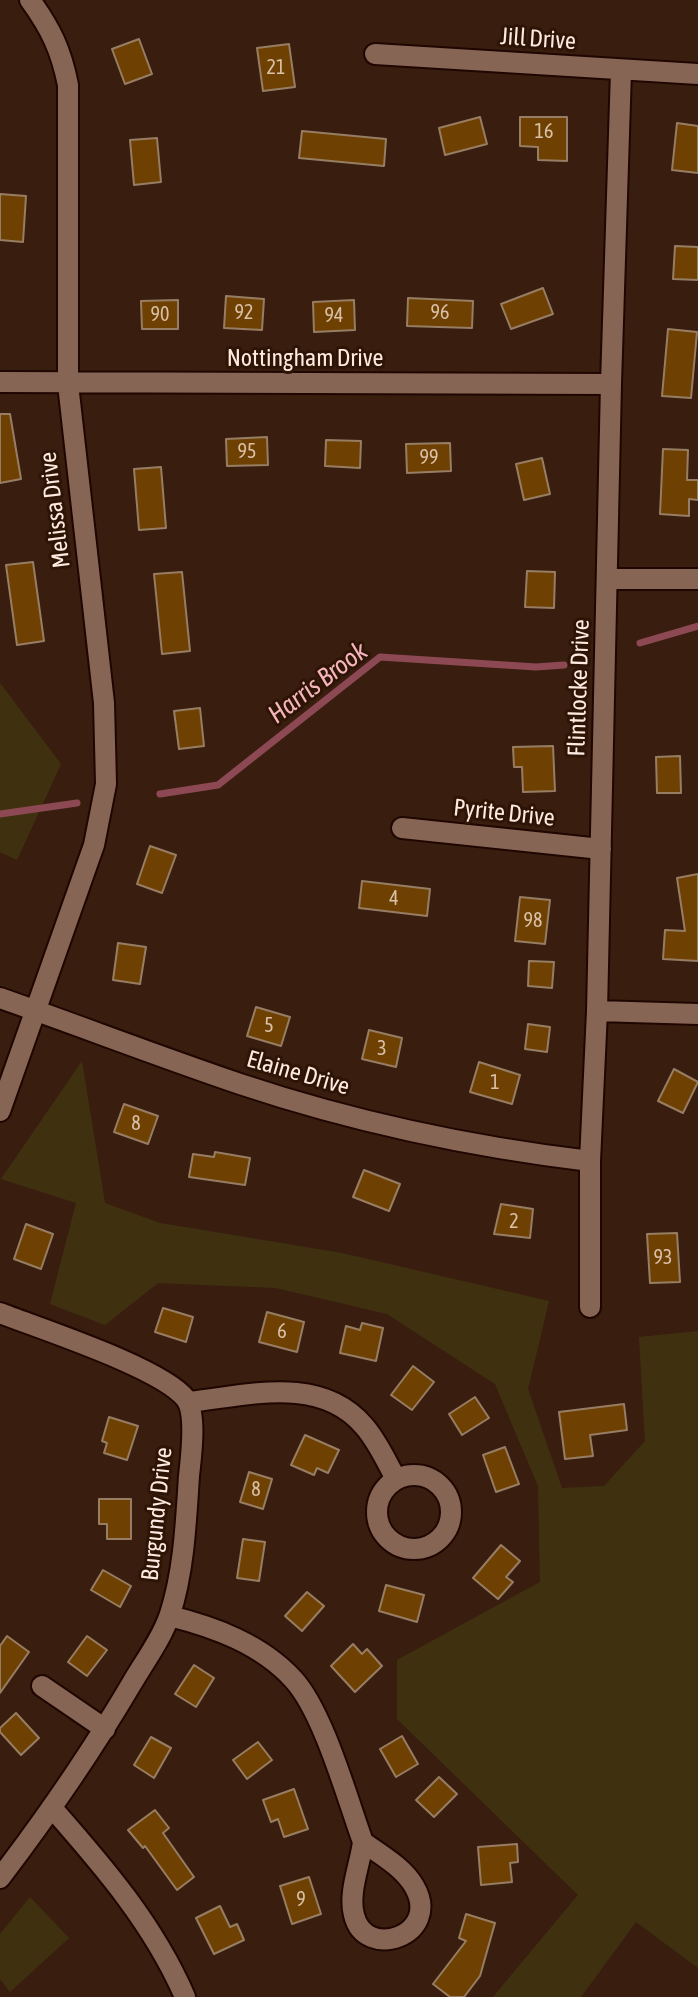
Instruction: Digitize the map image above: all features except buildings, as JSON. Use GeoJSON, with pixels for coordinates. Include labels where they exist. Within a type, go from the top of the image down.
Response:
{"type":"FeatureCollection","features":[{"type":"Feature","properties":{"kind":"street","name":"Melissa Drive"},"geometry":{"type":"LineString","coordinates":[[0,1111],[94,845],[106,784],[104,703],[68,384],[68,85],[51,29],[30,0]]}},
{"type":"Feature","properties":{"kind":"street","name":"Jill Drive"},"geometry":{"type":"LineString","coordinates":[[375,54],[698,74]]}},
{"type":"Feature","properties":{"kind":"street","name":"Flintlocke Drive"},"geometry":{"type":"LineString","coordinates":[[590,1307],[590,1161],[597,1011],[621,71]]}},
{"type":"Feature","properties":{"kind":"street","name":"Nottingham Drive"},"geometry":{"type":"LineString","coordinates":[[0,382],[611,384]]}},
{"type":"Feature","properties":{"kind":"street"},"geometry":{"type":"LineString","coordinates":[[608,579],[698,579]]}},
{"type":"Feature","properties":{"kind":"street","name":"Pyrite Drive"},"geometry":{"type":"LineString","coordinates":[[402,828],[601,849]]}},
{"type":"Feature","properties":{"kind":"street","name":"Elaine Drive"},"geometry":{"type":"LineString","coordinates":[[0,998],[242,1085],[319,1107],[450,1140],[590,1161]]}},
{"type":"Feature","properties":{"kind":"street"},"geometry":{"type":"LineString","coordinates":[[597,1011],[698,1014]]}},
{"type":"Feature","properties":{"kind":"street"},"geometry":{"type":"LineString","coordinates":[[0,1313],[132,1365],[177,1389],[189,1402],[263,1392],[307,1394],[328,1400],[347,1410],[363,1424],[396,1479]]}},
{"type":"Feature","properties":{"kind":"street","name":"Burgundy Drive"},"geometry":{"type":"LineString","coordinates":[[0,1878],[53,1809],[105,1729],[170,1616],[179,1572],[187,1501],[192,1426],[189,1402]]}},
{"type":"Feature","properties":{"kind":"street"},"geometry":{"type":"LineString","coordinates":[[170,1616],[229,1635],[276,1663],[295,1680],[317,1717],[363,1842],[352,1902],[354,1917],[367,1934],[382,1939],[398,1937],[417,1922],[420,1899],[403,1872],[363,1842]]}},
{"type":"Feature","properties":{"kind":"street"},"geometry":{"type":"LineString","coordinates":[[42,1686],[105,1729]]}},
{"type":"Feature","properties":{"kind":"street"},"geometry":{"type":"LineString","coordinates":[[53,1809],[139,1912],[185,1997]]}},
{"type":"Feature","properties":{"kind":"shaded area"},"geometry":{"type":"Polygon","coordinates":[[[0,683],[61,764],[17,860],[0,852],[0,683]]]}},
{"type":"Feature","properties":{"kind":"shaded area"},"geometry":{"type":"Polygon","coordinates":[[[82,1061],[105,1203],[160,1223],[342,1253],[549,1301],[528,1389],[562,1488],[604,1486],[645,1441],[639,1337],[698,1331],[698,1968],[636,1922],[581,1997],[493,1997],[578,1895],[397,1719],[397,1660],[540,1582],[538,1486],[495,1384],[387,1314],[276,1288],[158,1283],[105,1325],[50,1304],[76,1203],[1,1179],[82,1061]]]}},
{"type":"Feature","properties":{"kind":"shaded area"},"geometry":{"type":"Polygon","coordinates":[[[30,1897],[69,1938],[10,1992],[0,1979],[0,1934],[30,1897]]]}},
{"type":"Feature","properties":{"kind":"waterway","name":"Harris Brook"},"geometry":{"type":"LineString","coordinates":[[640,643],[698,626]]}},
{"type":"Feature","properties":{"kind":"waterway","name":"Harris Brook"},"geometry":{"type":"LineString","coordinates":[[160,794],[218,785],[380,657],[536,667],[564,665]]}},
{"type":"Feature","properties":{"kind":"waterway","name":"Harris Brook"},"geometry":{"type":"LineString","coordinates":[[0,814],[77,803]]}}]}
